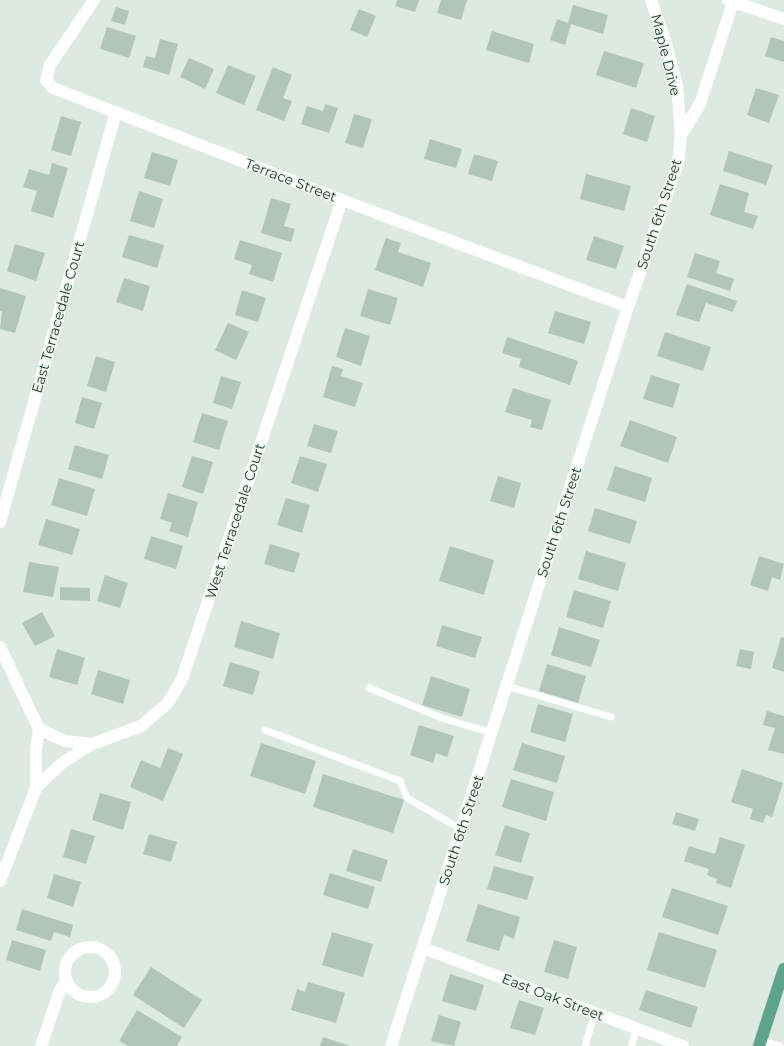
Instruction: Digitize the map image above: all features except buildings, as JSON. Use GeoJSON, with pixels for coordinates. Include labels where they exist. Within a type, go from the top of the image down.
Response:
{"type":"FeatureCollection","features":[{"type":"Feature","properties":{"kind":"main road"},"geometry":{"type":"LineString","coordinates":[[760,1043],[784,969]]}},
{"type":"Feature","properties":{"kind":"street","name":"Terrace Street"},"geometry":{"type":"LineString","coordinates":[[94,0],[50,65],[46,80],[54,88],[342,200],[628,307]]}},
{"type":"Feature","properties":{"kind":"street","name":"Maple Drive"},"geometry":{"type":"LineString","coordinates":[[652,0],[677,85],[680,135]]}},
{"type":"Feature","properties":{"kind":"street","name":"South 6th Street"},"geometry":{"type":"LineString","coordinates":[[391,1046],[628,307],[678,163],[680,135],[700,104],[731,1]]}},
{"type":"Feature","properties":{"kind":"street"},"geometry":{"type":"LineString","coordinates":[[731,1],[763,6],[784,19]]}},
{"type":"Feature","properties":{"kind":"street","name":"East Terracedale Court"},"geometry":{"type":"LineString","coordinates":[[0,522],[116,112]]}},
{"type":"Feature","properties":{"kind":"street","name":"West Terracedale Court"},"geometry":{"type":"LineString","coordinates":[[39,729],[65,740],[92,744],[141,726],[168,703],[182,679],[342,200]]}},
{"type":"Feature","properties":{"kind":"street"},"geometry":{"type":"LineString","coordinates":[[0,647],[39,729],[36,750],[36,788],[0,881]]}},
{"type":"Feature","properties":{"kind":"street"},"geometry":{"type":"LineString","coordinates":[[36,788],[62,763],[92,744]]}},
{"type":"Feature","properties":{"kind":"street"},"geometry":{"type":"LineString","coordinates":[[41,1046],[60,990],[66,981],[64,972],[66,964],[75,951],[82,948],[98,949],[105,952],[114,965],[115,974],[113,982],[102,995],[89,997],[77,994],[70,988],[66,981]]}},
{"type":"Feature","properties":{"kind":"street","name":"East Oak Street"},"geometry":{"type":"LineString","coordinates":[[423,948],[684,1046]]}},
{"type":"Feature","properties":{"kind":"lane"},"geometry":{"type":"LineString","coordinates":[[507,686],[611,717]]}},
{"type":"Feature","properties":{"kind":"lane"},"geometry":{"type":"LineString","coordinates":[[369,688],[442,718],[492,733]]}},
{"type":"Feature","properties":{"kind":"lane"},"geometry":{"type":"LineString","coordinates":[[265,730],[400,781],[407,798],[461,829]]}},
{"type":"Feature","properties":{"kind":"lane"},"geometry":{"type":"LineString","coordinates":[[585,1046],[595,1013]]}},
{"type":"Feature","properties":{"kind":"lane"},"geometry":{"type":"LineString","coordinates":[[631,1046],[637,1028]]}},
{"type":"Feature","properties":{"kind":"lane"},"geometry":{"type":"LineString","coordinates":[[760,1043],[780,1046]]}}]}
